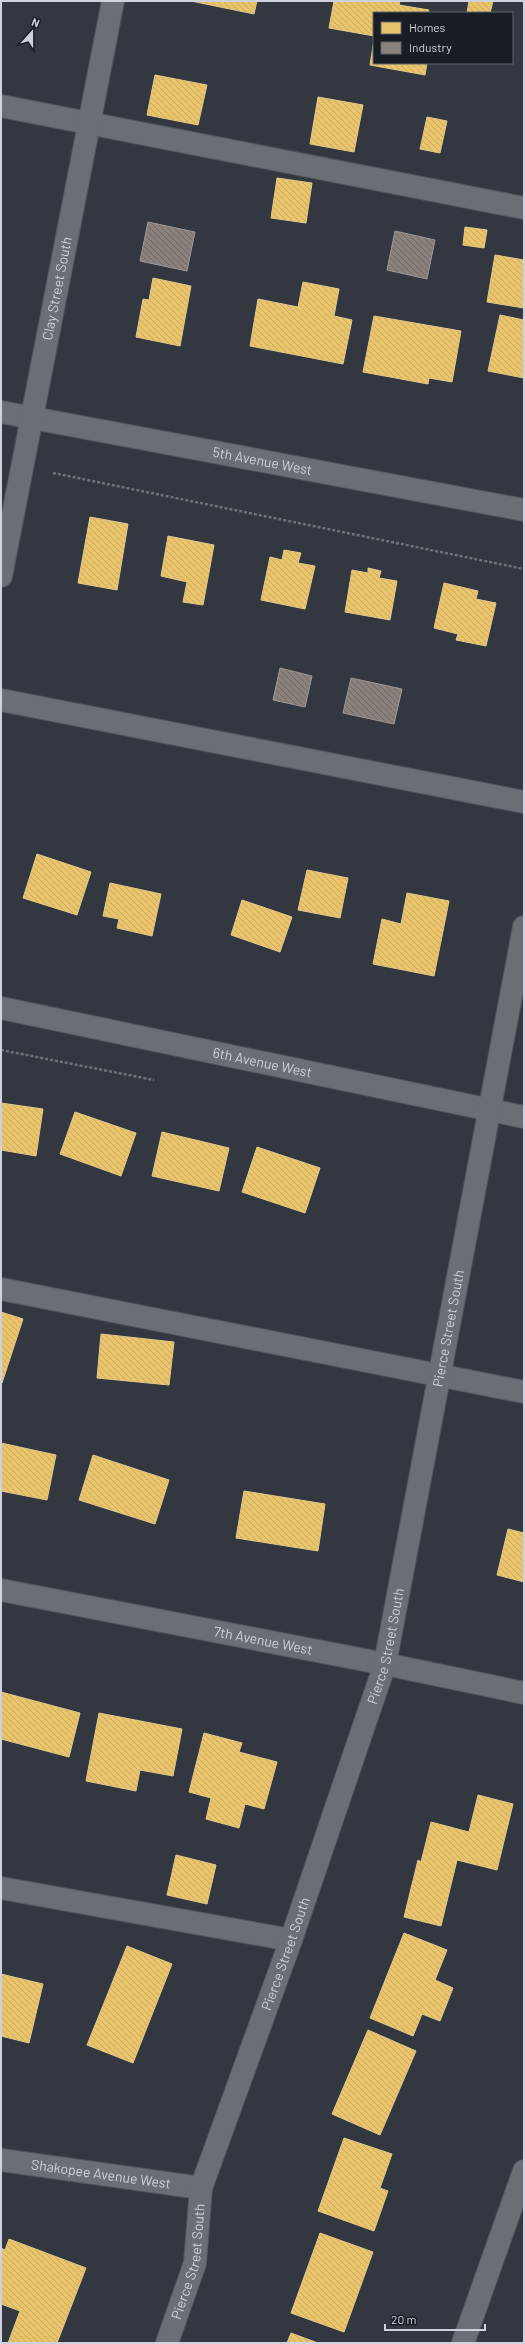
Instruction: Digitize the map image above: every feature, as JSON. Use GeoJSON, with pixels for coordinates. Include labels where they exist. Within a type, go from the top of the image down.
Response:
{"type":"FeatureCollection","features":[{"type":"Feature","properties":{"kind":"street","name":"Clay Street South"},"geometry":{"type":"LineString","coordinates":[[1,576],[30,418],[113,1]]}},
{"type":"Feature","properties":{"kind":"street"},"geometry":{"type":"LineString","coordinates":[[1,106],[524,208]]}},
{"type":"Feature","properties":{"kind":"street","name":"5th Avenue West"},"geometry":{"type":"LineString","coordinates":[[1,412],[524,510]]}},
{"type":"Feature","properties":{"kind":"street"},"geometry":{"type":"LineString","coordinates":[[1,700],[524,802]]}},
{"type":"Feature","properties":{"kind":"street","name":"Pierce Street South"},"geometry":{"type":"LineString","coordinates":[[167,2343],[195,2263],[201,2188],[291,1940],[385,1664],[488,1110],[524,927]]}},
{"type":"Feature","properties":{"kind":"street","name":"6th Avenue West"},"geometry":{"type":"LineString","coordinates":[[1,1008],[524,1117]]}},
{"type":"Feature","properties":{"kind":"street"},"geometry":{"type":"LineString","coordinates":[[1,1289],[524,1392]]}},
{"type":"Feature","properties":{"kind":"street","name":"7th Avenue West"},"geometry":{"type":"LineString","coordinates":[[1,1590],[385,1664],[524,1693]]}},
{"type":"Feature","properties":{"kind":"street"},"geometry":{"type":"LineString","coordinates":[[1,1888],[291,1940]]}},
{"type":"Feature","properties":{"kind":"street","name":"Shakopee Avenue West"},"geometry":{"type":"LineString","coordinates":[[1,2160],[201,2188]]}},
{"type":"Feature","properties":{"kind":"street"},"geometry":{"type":"LineString","coordinates":[[462,2343],[524,2171]]}},
{"type":"Feature","properties":{"kind":"path"},"geometry":{"type":"LineString","coordinates":[[53,473],[524,569]]}},
{"type":"Feature","properties":{"kind":"path"},"geometry":{"type":"LineString","coordinates":[[1,1050],[154,1080]]}},
{"type":"Feature","properties":{"kind":"building: Homes"},"geometry":{"type":"Polygon","coordinates":[[[191,1],[257,1],[254,14],[191,1]]]}},
{"type":"Feature","properties":{"kind":"building: Homes"},"geometry":{"type":"Polygon","coordinates":[[[334,1],[400,1],[399,5],[429,10],[428,12],[373,12],[373,36],[329,28],[334,1]]]}},
{"type":"Feature","properties":{"kind":"building: Homes"},"geometry":{"type":"Polygon","coordinates":[[[469,1],[493,1],[490,12],[467,12],[469,1]]]}},
{"type":"Feature","properties":{"kind":"building: Homes"},"geometry":{"type":"Polygon","coordinates":[[[373,46],[373,64],[427,64],[425,75],[370,65],[373,46]]]}},
{"type":"Feature","properties":{"kind":"building: Homes"},"geometry":{"type":"Polygon","coordinates":[[[155,75],[207,85],[198,125],[147,115],[155,75]]]}},
{"type":"Feature","properties":{"kind":"building: Homes"},"geometry":{"type":"Polygon","coordinates":[[[318,97],[363,105],[354,152],[310,144],[318,97]]]}},
{"type":"Feature","properties":{"kind":"building: Homes"},"geometry":{"type":"Polygon","coordinates":[[[427,117],[447,121],[440,153],[420,149],[427,117]]]}},
{"type":"Feature","properties":{"kind":"building: Homes"},"geometry":{"type":"Polygon","coordinates":[[[277,178],[312,183],[306,223],[271,218],[277,178]]]}},
{"type":"Feature","properties":{"kind":"building: Homes"},"geometry":{"type":"Polygon","coordinates":[[[465,227],[487,230],[484,248],[463,245],[465,227]]]}},
{"type":"Feature","properties":{"kind":"building: Homes"},"geometry":{"type":"Polygon","coordinates":[[[495,255],[524,260],[524,308],[487,302],[495,255]]]}},
{"type":"Feature","properties":{"kind":"building: Homes"},"geometry":{"type":"Polygon","coordinates":[[[153,278],[191,286],[180,346],[136,337],[143,299],[149,300],[153,278]]]}},
{"type":"Feature","properties":{"kind":"building: Homes"},"geometry":{"type":"Polygon","coordinates":[[[303,282],[339,289],[334,316],[352,320],[343,364],[250,346],[258,299],[298,307],[303,282]]]}},
{"type":"Feature","properties":{"kind":"building: Homes"},"geometry":{"type":"Polygon","coordinates":[[[500,315],[524,320],[524,378],[488,371],[500,315]]]}},
{"type":"Feature","properties":{"kind":"building: Homes"},"geometry":{"type":"Polygon","coordinates":[[[374,316],[461,331],[452,382],[429,378],[428,384],[363,372],[374,316]]]}},
{"type":"Feature","properties":{"kind":"building: Homes"},"geometry":{"type":"Polygon","coordinates":[[[90,517],[128,524],[117,590],[78,583],[90,517]]]}},
{"type":"Feature","properties":{"kind":"building: Homes"},"geometry":{"type":"Polygon","coordinates":[[[168,536],[214,545],[203,605],[183,602],[187,582],[161,576],[168,536]]]}},
{"type":"Feature","properties":{"kind":"building: Homes"},"geometry":{"type":"Polygon","coordinates":[[[284,550],[301,553],[298,563],[315,566],[305,609],[261,600],[270,557],[282,560],[284,550]]]}},
{"type":"Feature","properties":{"kind":"building: Homes"},"geometry":{"type":"Polygon","coordinates":[[[368,568],[381,571],[379,578],[397,581],[390,620],[345,612],[352,570],[368,573],[368,568]]]}},
{"type":"Feature","properties":{"kind":"building: Homes"},"geometry":{"type":"Polygon","coordinates":[[[444,583],[478,591],[476,599],[496,603],[486,646],[456,640],[458,634],[434,628],[444,583]]]}},
{"type":"Feature","properties":{"kind":"building: Homes"},"geometry":{"type":"Polygon","coordinates":[[[37,854],[91,872],[77,915],[23,898],[37,854]]]}},
{"type":"Feature","properties":{"kind":"building: Homes"},"geometry":{"type":"Polygon","coordinates":[[[307,870],[348,878],[340,918],[298,910],[307,870]]]}},
{"type":"Feature","properties":{"kind":"building: Homes"},"geometry":{"type":"Polygon","coordinates":[[[110,883],[161,894],[152,936],[117,928],[119,919],[103,916],[110,883]]]}},
{"type":"Feature","properties":{"kind":"building: Homes"},"geometry":{"type":"Polygon","coordinates":[[[407,893],[449,901],[434,976],[373,964],[382,919],[401,924],[407,893]]]}},
{"type":"Feature","properties":{"kind":"building: Homes"},"geometry":{"type":"Polygon","coordinates":[[[242,900],[292,917],[280,952],[231,935],[242,900]]]}},
{"type":"Feature","properties":{"kind":"building: Homes"},"geometry":{"type":"Polygon","coordinates":[[[1,1103],[43,1109],[36,1156],[1,1150],[1,1103]]]}},
{"type":"Feature","properties":{"kind":"building: Homes"},"geometry":{"type":"Polygon","coordinates":[[[75,1112],[136,1133],[121,1176],[60,1154],[75,1112]]]}},
{"type":"Feature","properties":{"kind":"building: Homes"},"geometry":{"type":"Polygon","coordinates":[[[162,1132],[229,1148],[219,1191],[152,1176],[162,1132]]]}},
{"type":"Feature","properties":{"kind":"building: Homes"},"geometry":{"type":"Polygon","coordinates":[[[257,1147],[320,1168],[305,1213],[242,1192],[257,1147]]]}},
{"type":"Feature","properties":{"kind":"building: Homes"},"geometry":{"type":"Polygon","coordinates":[[[1,1312],[23,1319],[2,1383],[1,1382],[1,1312]]]}},
{"type":"Feature","properties":{"kind":"building: Homes"},"geometry":{"type":"Polygon","coordinates":[[[101,1334],[174,1342],[169,1385],[97,1378],[101,1334]]]}},
{"type":"Feature","properties":{"kind":"building: Homes"},"geometry":{"type":"Polygon","coordinates":[[[1,1443],[56,1455],[47,1500],[1,1491],[1,1443]]]}},
{"type":"Feature","properties":{"kind":"building: Homes"},"geometry":{"type":"Polygon","coordinates":[[[93,1455],[169,1480],[155,1524],[79,1500],[93,1455]]]}},
{"type":"Feature","properties":{"kind":"building: Homes"},"geometry":{"type":"Polygon","coordinates":[[[244,1491],[325,1504],[318,1551],[236,1538],[244,1491]]]}},
{"type":"Feature","properties":{"kind":"building: Homes"},"geometry":{"type":"Polygon","coordinates":[[[508,1529],[524,1533],[524,1582],[497,1575],[508,1529]]]}},
{"type":"Feature","properties":{"kind":"building: Homes"},"geometry":{"type":"Polygon","coordinates":[[[1,1692],[80,1713],[69,1757],[1,1739],[1,1692]]]}},
{"type":"Feature","properties":{"kind":"building: Homes"},"geometry":{"type":"Polygon","coordinates":[[[99,1713],[182,1729],[173,1776],[140,1770],[136,1791],[86,1781],[99,1713]]]}},
{"type":"Feature","properties":{"kind":"building: Homes"},"geometry":{"type":"Polygon","coordinates":[[[204,1733],[242,1743],[239,1752],[277,1762],[264,1809],[245,1804],[239,1828],[206,1819],[211,1798],[189,1792],[204,1733]]]}},
{"type":"Feature","properties":{"kind":"building: Homes"},"geometry":{"type":"Polygon","coordinates":[[[478,1795],[513,1804],[497,1870],[457,1860],[441,1926],[404,1917],[418,1860],[421,1862],[431,1822],[469,1832],[478,1795]]]}},
{"type":"Feature","properties":{"kind":"building: Homes"},"geometry":{"type":"Polygon","coordinates":[[[176,1855],[216,1865],[207,1904],[167,1895],[176,1855]]]}},
{"type":"Feature","properties":{"kind":"building: Homes"},"geometry":{"type":"Polygon","coordinates":[[[404,1933],[447,1950],[435,1980],[453,1988],[440,2021],[422,2014],[413,2036],[370,2018],[404,1933]]]}},
{"type":"Feature","properties":{"kind":"building: Homes"},"geometry":{"type":"Polygon","coordinates":[[[127,1946],[172,1964],[133,2063],[87,2045],[127,1946]]]}},
{"type":"Feature","properties":{"kind":"building: Homes"},"geometry":{"type":"Polygon","coordinates":[[[1,1974],[43,1984],[29,2043],[1,2036],[1,1974]]]}},
{"type":"Feature","properties":{"kind":"building: Homes"},"geometry":{"type":"Polygon","coordinates":[[[368,2030],[416,2051],[380,2135],[332,2114],[368,2030]]]}},
{"type":"Feature","properties":{"kind":"building: Homes"},"geometry":{"type":"Polygon","coordinates":[[[344,2138],[392,2154],[380,2188],[388,2191],[374,2231],[318,2211],[344,2138]]]}},
{"type":"Feature","properties":{"kind":"building: Homes"},"geometry":{"type":"Polygon","coordinates":[[[320,2233],[373,2252],[344,2332],[291,2313],[320,2233]]]}},
{"type":"Feature","properties":{"kind":"building: Homes"},"geometry":{"type":"Polygon","coordinates":[[[9,2239],[86,2268],[57,2343],[8,2343],[20,2311],[1,2304],[1,2248],[5,2250],[9,2239]]]}},
{"type":"Feature","properties":{"kind":"building: Homes"},"geometry":{"type":"Polygon","coordinates":[[[291,2333],[318,2343],[287,2343],[291,2333]]]}},
{"type":"Feature","properties":{"kind":"building: Industry"},"geometry":{"type":"Polygon","coordinates":[[[148,222],[195,232],[187,271],[140,261],[148,222]]]}},
{"type":"Feature","properties":{"kind":"building: Industry"},"geometry":{"type":"Polygon","coordinates":[[[395,231],[435,240],[427,279],[387,270],[395,231]]]}},
{"type":"Feature","properties":{"kind":"building: Industry"},"geometry":{"type":"Polygon","coordinates":[[[280,668],[312,676],[305,707],[273,700],[280,668]]]}},
{"type":"Feature","properties":{"kind":"building: Industry"},"geometry":{"type":"Polygon","coordinates":[[[351,678],[402,689],[394,724],[343,713],[351,678]]]}}]}
